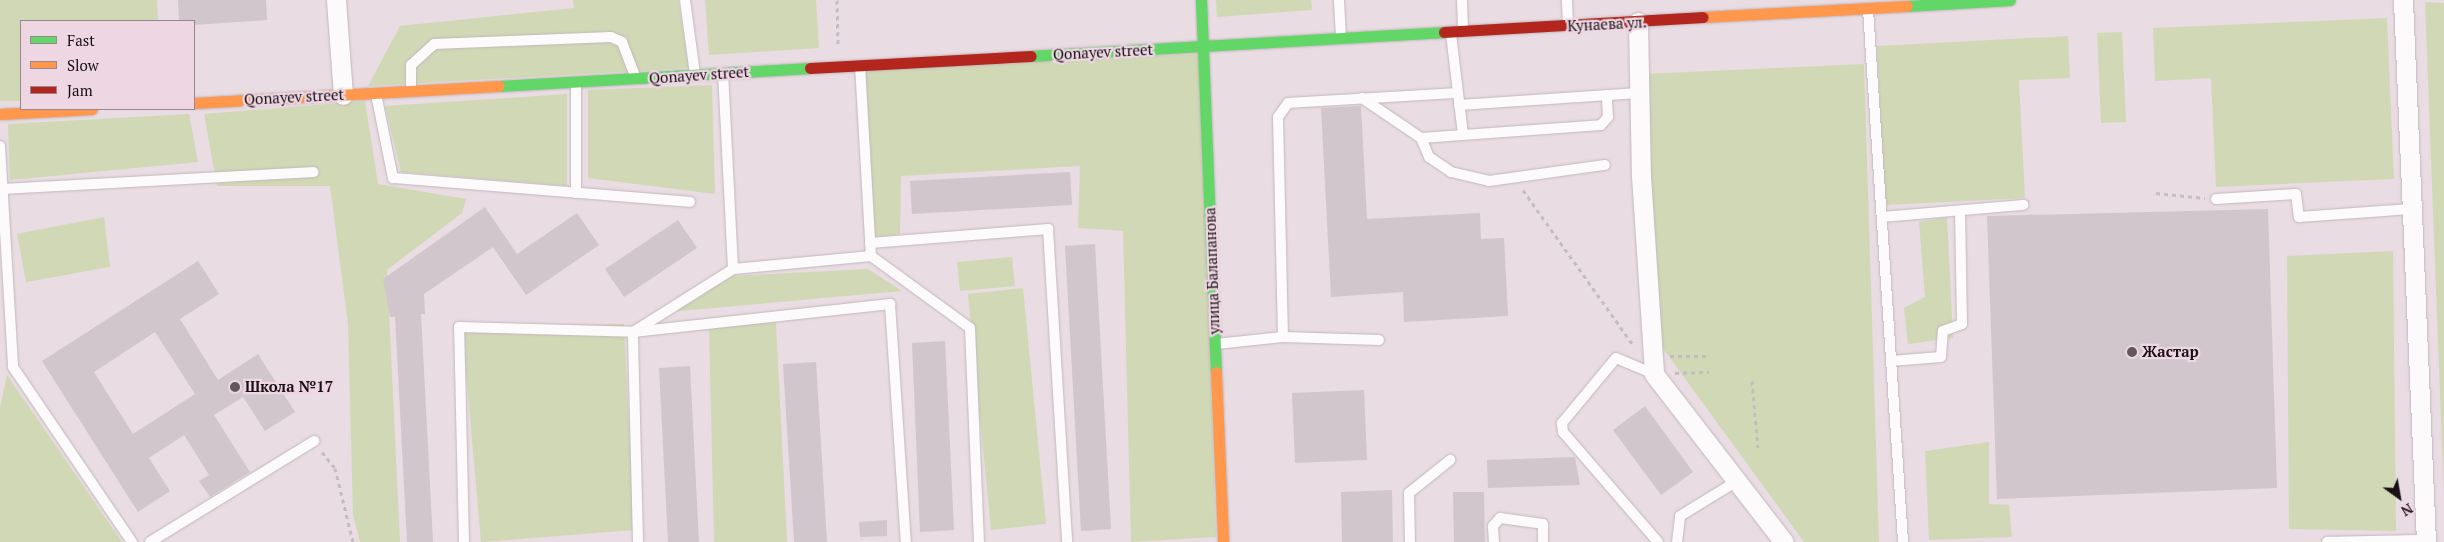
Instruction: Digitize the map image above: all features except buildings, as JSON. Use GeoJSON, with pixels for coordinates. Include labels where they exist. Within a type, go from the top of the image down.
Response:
{"type":"FeatureCollection","features":[{"type":"Feature","properties":{"kind":"street"},"geometry":{"type":"LineString","coordinates":[[336,0],[343,95]]}},
{"type":"Feature","properties":{"kind":"street","name":"улица Балапанова"},"geometry":{"type":"LineString","coordinates":[[1201,0],[1223,542]]}},
{"type":"Feature","properties":{"kind":"street","name":"Кунаева ул."},"geometry":{"type":"LineString","coordinates":[[1204,47],[2010,0]]}},
{"type":"Feature","properties":{"kind":"street"},"geometry":{"type":"LineString","coordinates":[[2403,0],[2426,541]]}},
{"type":"Feature","properties":{"kind":"street"},"geometry":{"type":"LineString","coordinates":[[1638,22],[1648,360],[1737,482],[1784,542]]}},
{"type":"Feature","properties":{"kind":"street","name":"Qonayev street"},"geometry":{"type":"LineString","coordinates":[[195,103],[636,80],[839,66],[1204,47]]}},
{"type":"Feature","properties":{"kind":"street"},"geometry":{"type":"LineString","coordinates":[[0,114],[74,110]]}},
{"type":"Feature","properties":{"kind":"lane"},"geometry":{"type":"LineString","coordinates":[[685,0],[696,75]]}},
{"type":"Feature","properties":{"kind":"lane"},"geometry":{"type":"LineString","coordinates":[[1339,0],[1341,39]]}},
{"type":"Feature","properties":{"kind":"lane"},"geometry":{"type":"LineString","coordinates":[[1462,0],[1463,33]]}},
{"type":"Feature","properties":{"kind":"lane"},"geometry":{"type":"LineString","coordinates":[[1567,0],[1568,26]]}},
{"type":"Feature","properties":{"kind":"lane"},"geometry":{"type":"LineString","coordinates":[[1868,8],[1903,542]]}},
{"type":"Feature","properties":{"kind":"lane"},"geometry":{"type":"LineString","coordinates":[[1451,34],[1462,134]]}},
{"type":"Feature","properties":{"kind":"lane"},"geometry":{"type":"LineString","coordinates":[[411,91],[411,65],[434,44],[612,37],[622,42],[636,80]]}},
{"type":"Feature","properties":{"kind":"lane"},"geometry":{"type":"LineString","coordinates":[[860,65],[871,256]]}},
{"type":"Feature","properties":{"kind":"lane"},"geometry":{"type":"LineString","coordinates":[[723,73],[733,269]]}},
{"type":"Feature","properties":{"kind":"lane"},"geometry":{"type":"LineString","coordinates":[[576,82],[576,193]]}},
{"type":"Feature","properties":{"kind":"lane"},"geometry":{"type":"LineString","coordinates":[[375,93],[393,178],[690,202]]}},
{"type":"Feature","properties":{"kind":"lane"},"geometry":{"type":"LineString","coordinates":[[1284,337],[1278,117],[1288,103],[1458,93]]}},
{"type":"Feature","properties":{"kind":"lane"},"geometry":{"type":"LineString","coordinates":[[1459,106],[1639,93]]}},
{"type":"Feature","properties":{"kind":"lane"},"geometry":{"type":"LineString","coordinates":[[1421,138],[1601,125],[1608,117],[1607,95]]}},
{"type":"Feature","properties":{"kind":"lane"},"geometry":{"type":"LineString","coordinates":[[1362,98],[1421,138],[1429,157],[1451,172],[1489,181],[1515,179],[1605,165]]}},
{"type":"Feature","properties":{"kind":"lane"},"geometry":{"type":"LineString","coordinates":[[0,146],[12,367],[132,542]]}},
{"type":"Feature","properties":{"kind":"lane"},"geometry":{"type":"LineString","coordinates":[[2,189],[314,172]]}},
{"type":"Feature","properties":{"kind":"lane"},"geometry":{"type":"LineString","coordinates":[[2216,199],[2296,194],[2299,217],[2411,209]]}},
{"type":"Feature","properties":{"kind":"lane"},"geometry":{"type":"LineString","coordinates":[[1882,217],[2022,205]]}},
{"type":"Feature","properties":{"kind":"lane"},"geometry":{"type":"LineString","coordinates":[[1891,360],[1941,357],[1943,331],[1962,324],[1960,210]]}},
{"type":"Feature","properties":{"kind":"lane"},"geometry":{"type":"LineString","coordinates":[[870,243],[1048,229],[1067,542]]}},
{"type":"Feature","properties":{"kind":"lane"},"geometry":{"type":"LineString","coordinates":[[633,332],[733,269],[871,256],[970,328],[979,542]]}},
{"type":"Feature","properties":{"kind":"lane"},"geometry":{"type":"LineString","coordinates":[[464,542],[459,327],[633,332],[890,304],[906,542]]}},
{"type":"Feature","properties":{"kind":"lane"},"geometry":{"type":"LineString","coordinates":[[633,332],[638,542]]}},
{"type":"Feature","properties":{"kind":"lane"},"geometry":{"type":"LineString","coordinates":[[1215,345],[1284,337],[1379,340]]}},
{"type":"Feature","properties":{"kind":"lane"},"geometry":{"type":"LineString","coordinates":[[1648,360],[1616,358],[1562,423],[1563,432],[1658,542]]}},
{"type":"Feature","properties":{"kind":"lane"},"geometry":{"type":"LineString","coordinates":[[150,542],[314,441]]}},
{"type":"Feature","properties":{"kind":"lane"},"geometry":{"type":"LineString","coordinates":[[1410,542],[1409,493],[1450,460]]}},
{"type":"Feature","properties":{"kind":"lane"},"geometry":{"type":"LineString","coordinates":[[1677,542],[1680,516],[1737,482]]}},
{"type":"Feature","properties":{"kind":"lane"},"geometry":{"type":"LineString","coordinates":[[1494,542],[1493,526],[1500,518],[1542,524],[1543,542]]}},
{"type":"Feature","properties":{"kind":"lane"},"geometry":{"type":"LineString","coordinates":[[2327,542],[2426,541]]}},
{"type":"Feature","properties":{"kind":"path"},"geometry":{"type":"LineString","coordinates":[[837,0],[839,66]]}},
{"type":"Feature","properties":{"kind":"path"},"geometry":{"type":"LineString","coordinates":[[1515,179],[1648,360],[1709,372]]}},
{"type":"Feature","properties":{"kind":"path"},"geometry":{"type":"LineString","coordinates":[[2156,193],[2216,199]]}},
{"type":"Feature","properties":{"kind":"path"},"geometry":{"type":"LineString","coordinates":[[1648,360],[1709,356]]}},
{"type":"Feature","properties":{"kind":"path"},"geometry":{"type":"LineString","coordinates":[[1752,381],[1758,448]]}},
{"type":"Feature","properties":{"kind":"path"},"geometry":{"type":"LineString","coordinates":[[314,441],[335,468],[353,542]]}},
{"type":"Feature","properties":{"kind":"green space"},"geometry":{"type":"Polygon","coordinates":[[[0,0],[157,0],[158,20],[20,20],[20,101],[0,101],[0,0]]]}},
{"type":"Feature","properties":{"kind":"green space"},"geometry":{"type":"Polygon","coordinates":[[[573,0],[678,0],[689,68],[368,86],[400,26],[574,8],[573,0]]]}},
{"type":"Feature","properties":{"kind":"green space"},"geometry":{"type":"Polygon","coordinates":[[[705,0],[816,0],[819,48],[709,55],[705,0]]]}},
{"type":"Feature","properties":{"kind":"green space"},"geometry":{"type":"Polygon","coordinates":[[[1216,0],[1311,0],[1312,10],[1217,17],[1216,0]]]}},
{"type":"Feature","properties":{"kind":"green space"},"geometry":{"type":"Polygon","coordinates":[[[2425,2],[2444,3],[2444,497],[2435,263],[2425,2]]]}},
{"type":"Feature","properties":{"kind":"green space"},"geometry":{"type":"Polygon","coordinates":[[[2387,18],[2394,179],[2216,187],[2211,78],[2155,81],[2153,28],[2387,18]]]}},
{"type":"Feature","properties":{"kind":"green space"},"geometry":{"type":"Polygon","coordinates":[[[2122,32],[2126,122],[2101,123],[2097,33],[2122,32]]]}},
{"type":"Feature","properties":{"kind":"green space"},"geometry":{"type":"Polygon","coordinates":[[[2068,36],[2070,78],[2019,80],[2025,198],[1885,205],[1877,46],[2068,36]]]}},
{"type":"Feature","properties":{"kind":"green space"},"geometry":{"type":"Polygon","coordinates":[[[1200,54],[1216,537],[1131,542],[1123,231],[1078,228],[1080,166],[901,176],[900,234],[875,237],[864,70],[1200,54]]]}},
{"type":"Feature","properties":{"kind":"green space"},"geometry":{"type":"Polygon","coordinates":[[[1864,64],[1879,542],[1804,542],[1659,343],[1645,74],[1864,64]]]}},
{"type":"Feature","properties":{"kind":"green space"},"geometry":{"type":"Polygon","coordinates":[[[712,85],[715,194],[588,178],[588,90],[712,85]]]}},
{"type":"Feature","properties":{"kind":"green space"},"geometry":{"type":"Polygon","coordinates":[[[567,94],[567,186],[401,172],[385,106],[567,94]]]}},
{"type":"Feature","properties":{"kind":"green space"},"geometry":{"type":"Polygon","coordinates":[[[365,101],[378,184],[466,199],[462,213],[387,270],[400,542],[360,542],[353,515],[348,324],[330,186],[217,186],[204,114],[365,101]]]}},
{"type":"Feature","properties":{"kind":"green space"},"geometry":{"type":"Polygon","coordinates":[[[189,114],[198,162],[10,180],[8,124],[189,114]]]}},
{"type":"Feature","properties":{"kind":"green space"},"geometry":{"type":"Polygon","coordinates":[[[104,217],[110,267],[26,282],[17,234],[104,217]]]}},
{"type":"Feature","properties":{"kind":"green space"},"geometry":{"type":"Polygon","coordinates":[[[1947,217],[1953,338],[1908,344],[1904,308],[1925,297],[1919,222],[1947,217]]]}},
{"type":"Feature","properties":{"kind":"green space"},"geometry":{"type":"Polygon","coordinates":[[[2393,251],[2396,531],[2289,529],[2287,256],[2393,251]]]}},
{"type":"Feature","properties":{"kind":"green space"},"geometry":{"type":"Polygon","coordinates":[[[1012,257],[1015,286],[960,291],[957,262],[1012,257]]]}},
{"type":"Feature","properties":{"kind":"green space"},"geometry":{"type":"Polygon","coordinates":[[[868,269],[902,291],[668,312],[732,276],[868,269]]]}},
{"type":"Feature","properties":{"kind":"green space"},"geometry":{"type":"Polygon","coordinates":[[[1023,288],[1046,524],[991,530],[968,294],[1023,288]]]}},
{"type":"Feature","properties":{"kind":"green space"},"geometry":{"type":"Polygon","coordinates":[[[776,323],[787,542],[714,542],[709,326],[776,323]]]}},
{"type":"Feature","properties":{"kind":"green space"},"geometry":{"type":"Polygon","coordinates":[[[624,324],[634,530],[481,542],[462,327],[624,324]]]}},
{"type":"Feature","properties":{"kind":"green space"},"geometry":{"type":"Polygon","coordinates":[[[7,375],[122,542],[0,542],[0,408],[7,375]]]}},
{"type":"Feature","properties":{"kind":"green space"},"geometry":{"type":"Polygon","coordinates":[[[1989,442],[1989,504],[2009,505],[2012,537],[1929,540],[1925,451],[1989,442]]]}},
{"type":"Feature","properties":{"kind":"traffic: fast"},"geometry":{"type":"LineString","coordinates":[[1201,0],[1216,372]]}},
{"type":"Feature","properties":{"kind":"traffic: fast"},"geometry":{"type":"LineString","coordinates":[[1907,6],[2010,0]]}},
{"type":"Feature","properties":{"kind":"traffic: fast"},"geometry":{"type":"LineString","coordinates":[[1031,56],[1444,32]]}},
{"type":"Feature","properties":{"kind":"traffic: fast"},"geometry":{"type":"LineString","coordinates":[[499,86],[810,68]]}},
{"type":"Feature","properties":{"kind":"traffic: slow"},"geometry":{"type":"LineString","coordinates":[[1703,17],[1907,6]]}},
{"type":"Feature","properties":{"kind":"traffic: slow"},"geometry":{"type":"LineString","coordinates":[[195,103],[499,86]]}},
{"type":"Feature","properties":{"kind":"traffic: slow"},"geometry":{"type":"LineString","coordinates":[[0,114],[74,110]]}},
{"type":"Feature","properties":{"kind":"traffic: slow"},"geometry":{"type":"LineString","coordinates":[[1216,372],[1223,542]]}},
{"type":"Feature","properties":{"kind":"traffic: jam"},"geometry":{"type":"LineString","coordinates":[[1444,32],[1703,17]]}},
{"type":"Feature","properties":{"kind":"traffic: jam"},"geometry":{"type":"LineString","coordinates":[[810,68],[1031,56]]}},
{"type":"Feature","properties":{"kind":"place","name":"Жастар"},"geometry":{"type":"Point","coordinates":[2132,352]}},
{"type":"Feature","properties":{"kind":"place","name":"Школа №17"},"geometry":{"type":"Point","coordinates":[235,387]}}]}
